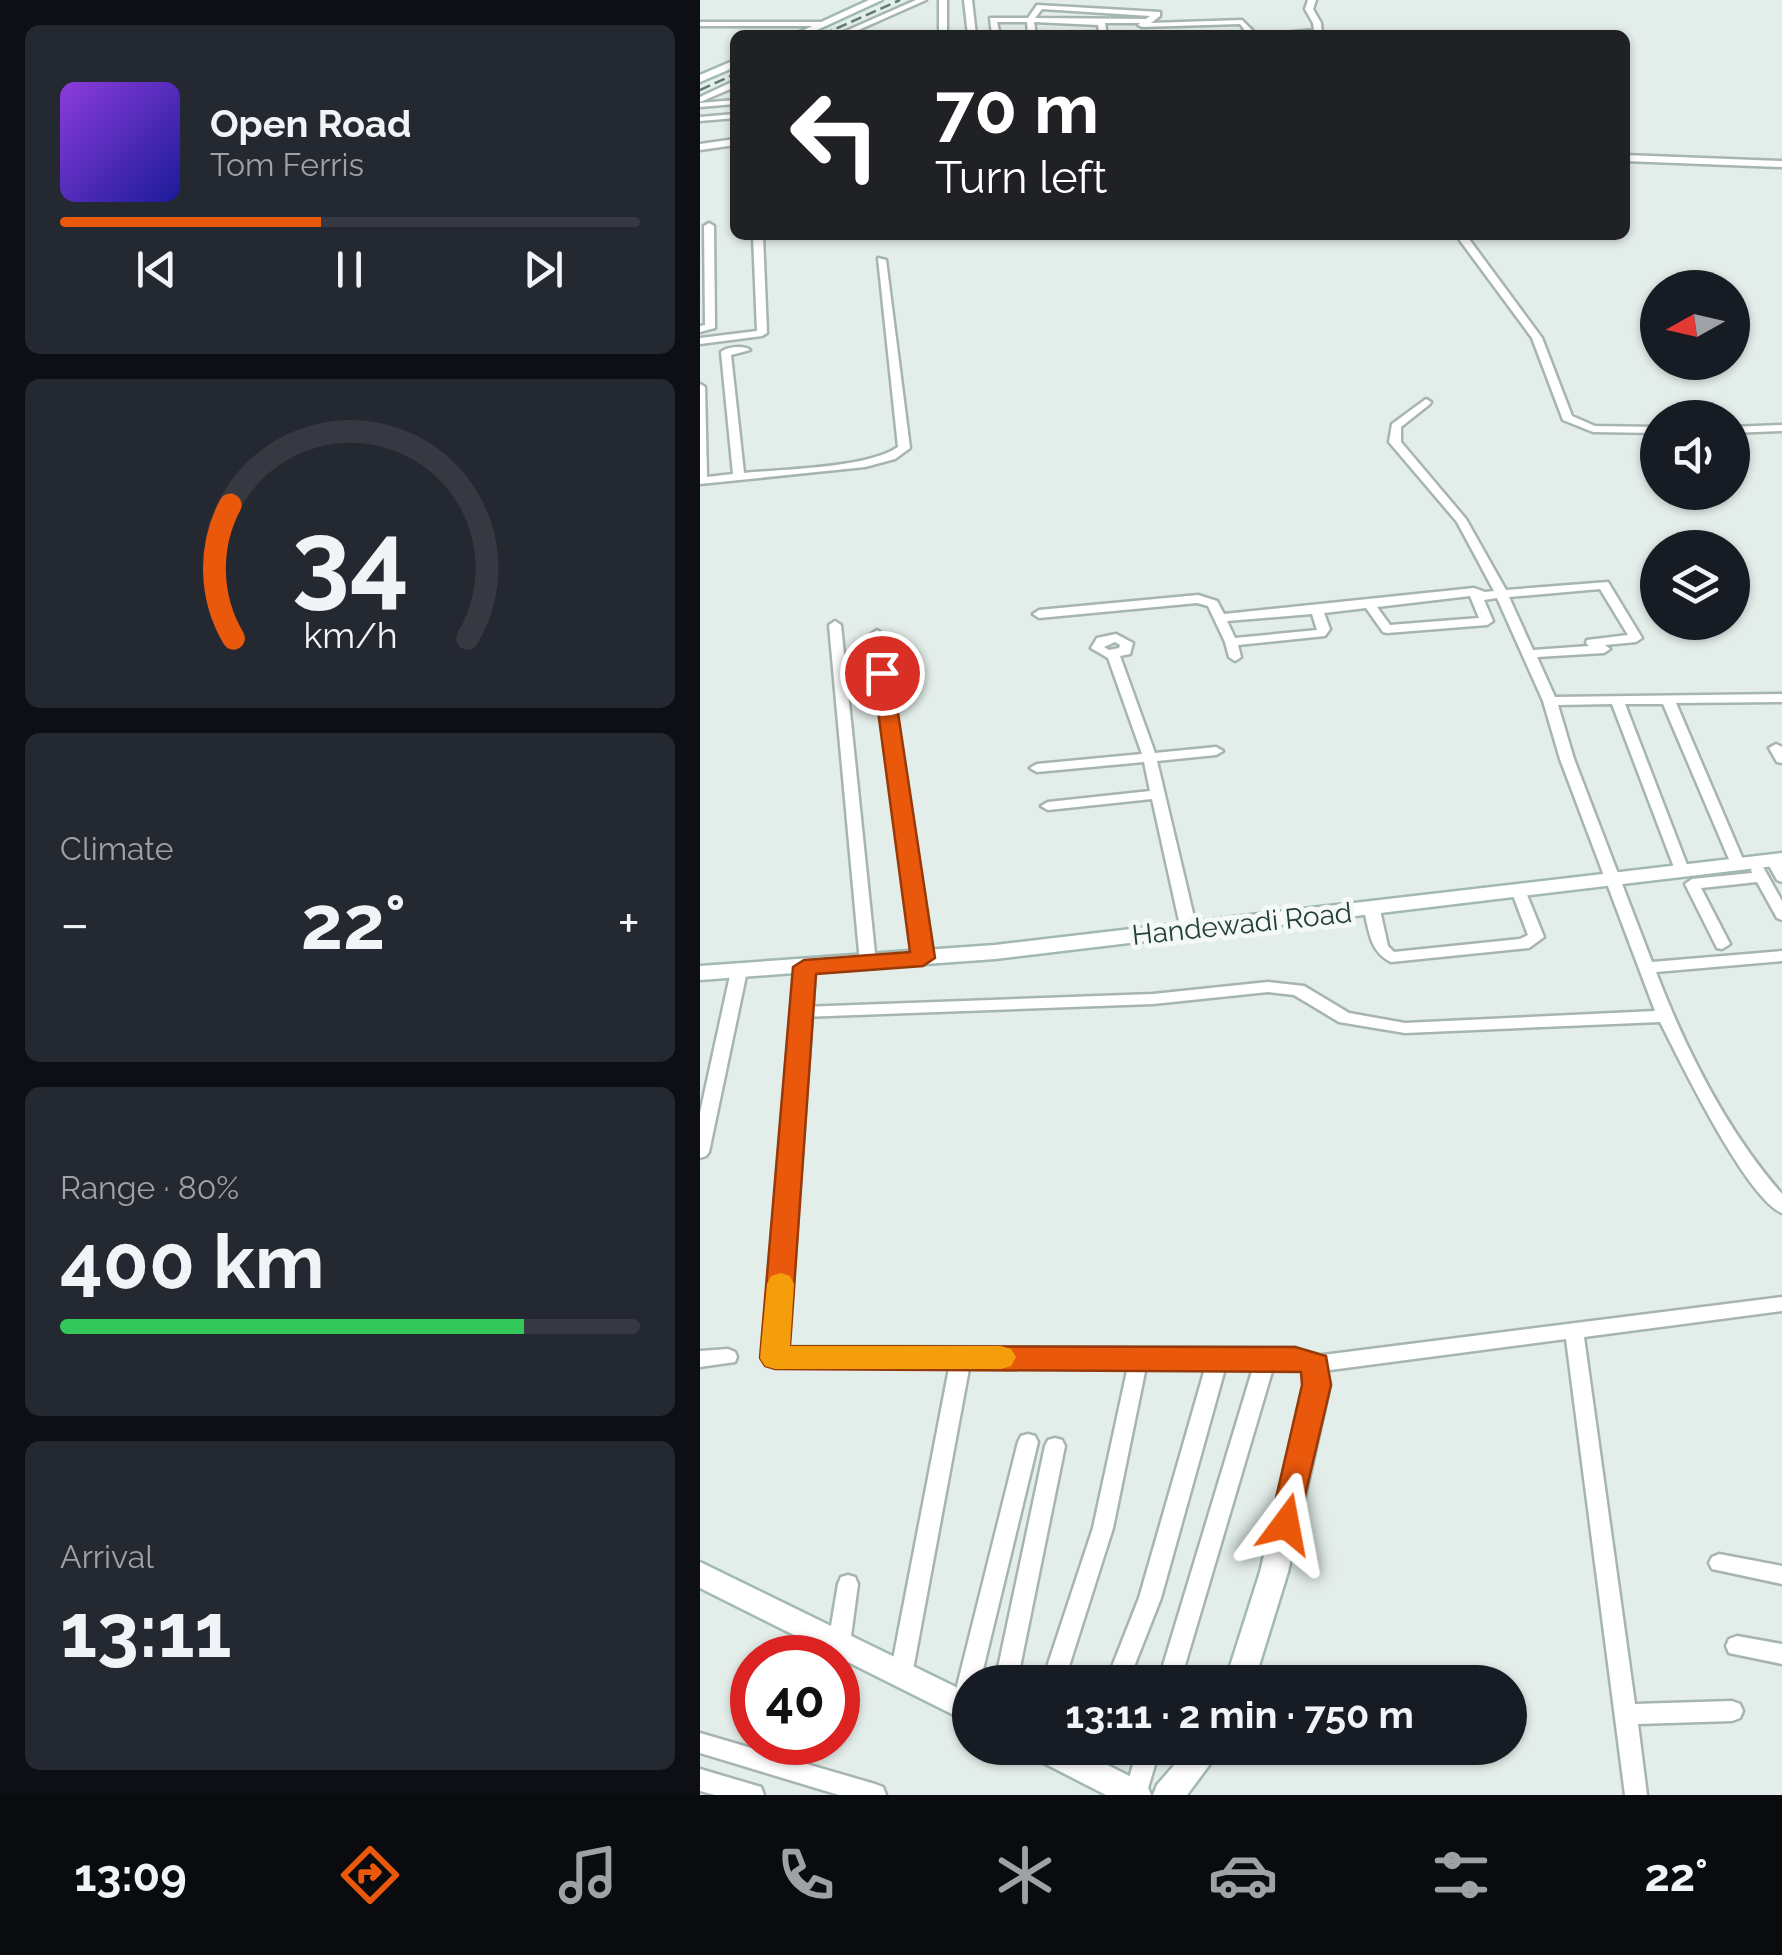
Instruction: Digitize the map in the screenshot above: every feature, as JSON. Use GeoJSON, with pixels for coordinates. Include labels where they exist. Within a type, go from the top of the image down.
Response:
{"type":"FeatureCollection","features":[{"type":"Feature","properties":{"kind":"street"},"geometry":{"type":"LineString","coordinates":[[801,30],[877,0]]}},
{"type":"Feature","properties":{"kind":"street"},"geometry":{"type":"LineString","coordinates":[[853,30],[922,0]]}},
{"type":"Feature","properties":{"kind":"street"},"geometry":{"type":"LineString","coordinates":[[943,0],[944,30]]}},
{"type":"Feature","properties":{"kind":"street"},"geometry":{"type":"LineString","coordinates":[[968,0],[971,30]]}},
{"type":"Feature","properties":{"kind":"street"},"geometry":{"type":"LineString","coordinates":[[1312,0],[1309,9],[1317,30]]}},
{"type":"Feature","properties":{"kind":"street"},"geometry":{"type":"LineString","coordinates":[[995,30],[993,20],[1030,20],[1101,29],[1148,21],[1157,14],[1044,6],[1036,9],[1030,20],[1031,30]]}},
{"type":"Feature","properties":{"kind":"street"},"geometry":{"type":"LineString","coordinates":[[1138,23],[1242,22],[1249,30]]}},
{"type":"Feature","properties":{"kind":"street"},"geometry":{"type":"LineString","coordinates":[[700,28],[822,24]]}},
{"type":"Feature","properties":{"kind":"street"},"geometry":{"type":"LineString","coordinates":[[700,28],[747,30]]}},
{"type":"Feature","properties":{"kind":"street"},"geometry":{"type":"LineString","coordinates":[[704,77],[730,65]]}},
{"type":"Feature","properties":{"kind":"street"},"geometry":{"type":"LineString","coordinates":[[700,102],[730,89]]}},
{"type":"Feature","properties":{"kind":"street"},"geometry":{"type":"LineString","coordinates":[[700,102],[730,102]]}},
{"type":"Feature","properties":{"kind":"street"},"geometry":{"type":"LineString","coordinates":[[700,119],[730,116]]}},
{"type":"Feature","properties":{"kind":"street"},"geometry":{"type":"LineString","coordinates":[[716,124],[721,144]]}},
{"type":"Feature","properties":{"kind":"street"},"geometry":{"type":"LineString","coordinates":[[700,147],[730,143]]}},
{"type":"Feature","properties":{"kind":"street"},"geometry":{"type":"LineString","coordinates":[[1630,156],[1782,162]]}},
{"type":"Feature","properties":{"kind":"street"},"geometry":{"type":"LineString","coordinates":[[700,329],[710,328],[705,300],[706,232]]}},
{"type":"Feature","properties":{"kind":"street"},"geometry":{"type":"LineString","coordinates":[[700,340],[762,332],[758,240]]}},
{"type":"Feature","properties":{"kind":"street"},"geometry":{"type":"LineString","coordinates":[[1465,240],[1536,338],[1567,418],[1593,430],[1640,430]]}},
{"type":"Feature","properties":{"kind":"street"},"geometry":{"type":"LineString","coordinates":[[700,386],[701,481],[866,464],[891,457],[904,448],[882,260]]}},
{"type":"Feature","properties":{"kind":"street"},"geometry":{"type":"LineString","coordinates":[[739,478],[726,352],[745,350]]}},
{"type":"Feature","properties":{"kind":"street"},"geometry":{"type":"LineString","coordinates":[[1426,402],[1396,426],[1395,442],[1462,521],[1502,594],[1550,702],[1665,1016],[1717,1117],[1782,1206]]}},
{"type":"Feature","properties":{"kind":"street"},"geometry":{"type":"LineString","coordinates":[[1750,429],[1782,428]]}},
{"type":"Feature","properties":{"kind":"street"},"geometry":{"type":"LineString","coordinates":[[1220,618],[1474,592],[1502,594],[1604,585],[1636,638],[1592,643]]}},
{"type":"Feature","properties":{"kind":"street"},"geometry":{"type":"LineString","coordinates":[[1369,604],[1386,629],[1488,621],[1474,592]]}},
{"type":"Feature","properties":{"kind":"street"},"geometry":{"type":"LineString","coordinates":[[1039,614],[1198,599],[1214,604],[1235,657]]}},
{"type":"Feature","properties":{"kind":"street"},"geometry":{"type":"LineString","coordinates":[[1115,606],[1116,638],[1128,646],[1113,654],[1149,754],[1189,930]]}},
{"type":"Feature","properties":{"kind":"street"},"geometry":{"type":"LineString","coordinates":[[1231,642],[1321,633],[1324,629],[1317,610]]}},
{"type":"Feature","properties":{"kind":"street"},"geometry":{"type":"LineString","coordinates":[[835,625],[868,963]]}},
{"type":"Feature","properties":{"kind":"street"},"geometry":{"type":"LineString","coordinates":[[877,634],[923,958]]}},
{"type":"Feature","properties":{"kind":"street"},"geometry":{"type":"LineString","coordinates":[[1528,654],[1636,647]]}},
{"type":"Feature","properties":{"kind":"street"},"geometry":{"type":"LineString","coordinates":[[1667,698],[1782,915]]}},
{"type":"Feature","properties":{"kind":"street"},"geometry":{"type":"LineString","coordinates":[[1550,702],[1782,698]]}},
{"type":"Feature","properties":{"kind":"street"},"geometry":{"type":"LineString","coordinates":[[1616,700],[1682,870]]}},
{"type":"Feature","properties":{"kind":"street"},"geometry":{"type":"LineString","coordinates":[[1036,768],[1216,750]]}},
{"type":"Feature","properties":{"kind":"street"},"geometry":{"type":"LineString","coordinates":[[1048,806],[1158,794]]}},
{"type":"Feature","properties":{"kind":"street"},"geometry":{"type":"LineString","coordinates":[[1722,944],[1692,884],[1755,868]]}},
{"type":"Feature","properties":{"kind":"street","name":"Handewadi Road"},"geometry":{"type":"LineString","coordinates":[[700,973],[923,958],[1372,910],[1682,870],[1755,868]]}},
{"type":"Feature","properties":{"kind":"street"},"geometry":{"type":"LineString","coordinates":[[1372,910],[1380,948],[1391,956],[1524,944],[1536,937],[1518,890]]}},
{"type":"Feature","properties":{"kind":"street"},"geometry":{"type":"LineString","coordinates":[[1649,967],[1782,956]]}},
{"type":"Feature","properties":{"kind":"street"},"geometry":{"type":"LineString","coordinates":[[804,967],[775,1358],[1295,1358],[1316,1364],[1782,1304]]}},
{"type":"Feature","properties":{"kind":"street"},"geometry":{"type":"LineString","coordinates":[[700,1152],[739,971]]}},
{"type":"Feature","properties":{"kind":"street"},"geometry":{"type":"LineString","coordinates":[[802,1012],[1153,1000],[1268,987],[1298,990],[1345,1018],[1405,1028],[1665,1016]]}},
{"type":"Feature","properties":{"kind":"street"},"geometry":{"type":"LineString","coordinates":[[1574,1328],[1636,1795]]}},
{"type":"Feature","properties":{"kind":"street"},"geometry":{"type":"LineString","coordinates":[[1059,1665],[1103,1528],[1139,1357]]}},
{"type":"Feature","properties":{"kind":"street"},"geometry":{"type":"LineString","coordinates":[[700,1359],[728,1358]]}},
{"type":"Feature","properties":{"kind":"street"},"geometry":{"type":"LineString","coordinates":[[901,1675],[961,1358]]}},
{"type":"Feature","properties":{"kind":"street"},"geometry":{"type":"LineString","coordinates":[[1124,1665],[1150,1598],[1218,1358]]}},
{"type":"Feature","properties":{"kind":"street"},"geometry":{"type":"LineString","coordinates":[[1174,1665],[1266,1358]]}},
{"type":"Feature","properties":{"kind":"street"},"geometry":{"type":"LineString","coordinates":[[1246,1665],[1266,1606],[1316,1385],[1316,1364]]}},
{"type":"Feature","properties":{"kind":"street"},"geometry":{"type":"LineString","coordinates":[[976,1665],[1028,1442]]}},
{"type":"Feature","properties":{"kind":"street"},"geometry":{"type":"LineString","coordinates":[[1010,1665],[1055,1446]]}},
{"type":"Feature","properties":{"kind":"street"},"geometry":{"type":"LineString","coordinates":[[1719,1563],[1782,1575]]}},
{"type":"Feature","properties":{"kind":"street"},"geometry":{"type":"LineString","coordinates":[[700,1574],[821,1635]]}},
{"type":"Feature","properties":{"kind":"street"},"geometry":{"type":"LineString","coordinates":[[840,1635],[848,1584]]}},
{"type":"Feature","properties":{"kind":"street"},"geometry":{"type":"LineString","coordinates":[[1737,1646],[1782,1654]]}},
{"type":"Feature","properties":{"kind":"street"},"geometry":{"type":"LineString","coordinates":[[860,1654],[952,1701]]}},
{"type":"Feature","properties":{"kind":"street"},"geometry":{"type":"LineString","coordinates":[[1628,1714],[1732,1711]]}},
{"type":"Feature","properties":{"kind":"street"},"geometry":{"type":"LineString","coordinates":[[700,1744],[876,1795]]}},
{"type":"Feature","properties":{"kind":"street"},"geometry":{"type":"LineString","coordinates":[[1096,1765],[1125,1793],[1140,1765]]}},
{"type":"Feature","properties":{"kind":"street"},"geometry":{"type":"LineString","coordinates":[[1168,1795],[1193,1765]]}},
{"type":"Feature","properties":{"kind":"street"},"geometry":{"type":"LineString","coordinates":[[700,1780],[753,1795]]}},
{"type":"Feature","properties":{"kind":"railway"},"geometry":{"type":"LineString","coordinates":[[833,30],[900,0]]}},
{"type":"Feature","properties":{"kind":"railway"},"geometry":{"type":"LineString","coordinates":[[700,90],[730,76]]}},
{"type":"Feature","properties":{"kind":"slow traffic"},"geometry":{"type":"LineString","coordinates":[[781,1284],[775,1358],[1001,1357]]}},
{"type":"Feature","properties":{"kind":"route"},"geometry":{"type":"LineString","coordinates":[[882,673],[923,958],[804,967],[775,1358],[1295,1358],[1316,1364],[1316,1385],[1286,1524]]}}]}
